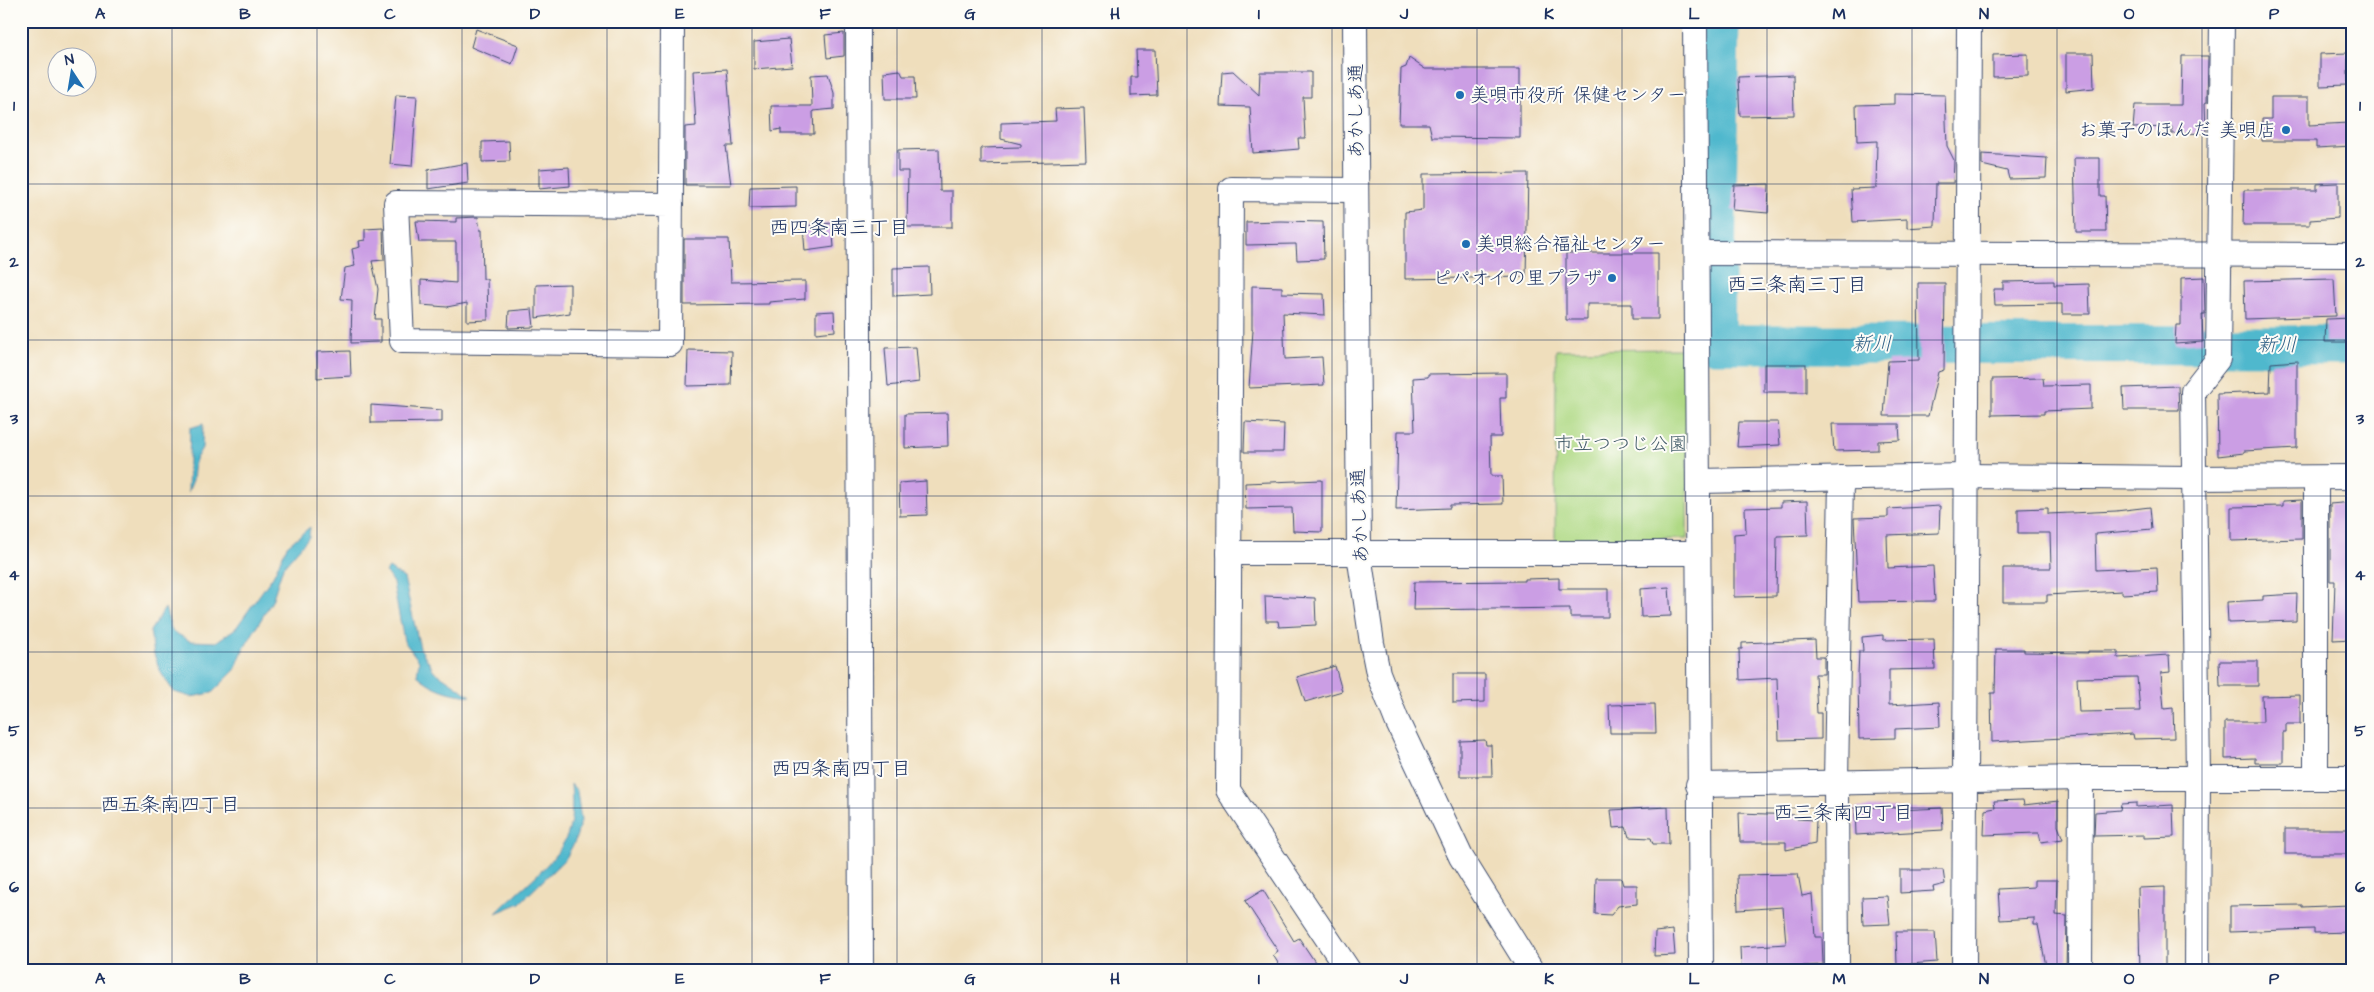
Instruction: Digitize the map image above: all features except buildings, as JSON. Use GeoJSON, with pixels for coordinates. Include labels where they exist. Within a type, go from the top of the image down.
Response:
{"type":"FeatureCollection","features":[{"type":"Feature","properties":{"kind":"street"},"geometry":{"type":"LineString","coordinates":[[671,204],[396,203],[402,341],[670,344],[671,204],[672,21]]}},
{"type":"Feature","properties":{"kind":"street"},"geometry":{"type":"LineString","coordinates":[[858,21],[861,971]]}},
{"type":"Feature","properties":{"kind":"street","name":"あかしあ通"},"geometry":{"type":"LineString","coordinates":[[1355,21],[1359,554],[1378,673],[1397,721],[1461,857],[1532,971]]}},
{"type":"Feature","properties":{"kind":"street"},"geometry":{"type":"LineString","coordinates":[[1694,21],[1699,481],[1698,785],[1701,971]]}},
{"type":"Feature","properties":{"kind":"street"},"geometry":{"type":"LineString","coordinates":[[1964,971],[1965,476],[1970,253],[1969,21]]}},
{"type":"Feature","properties":{"kind":"street"},"geometry":{"type":"LineString","coordinates":[[2197,971],[2198,777],[2193,391],[2218,359],[2222,21]]}},
{"type":"Feature","properties":{"kind":"street"},"geometry":{"type":"LineString","coordinates":[[1349,971],[1228,790],[1231,189],[1356,190]]}},
{"type":"Feature","properties":{"kind":"street"},"geometry":{"type":"LineString","coordinates":[[1696,253],[2353,255]]}},
{"type":"Feature","properties":{"kind":"street"},"geometry":{"type":"LineString","coordinates":[[1699,481],[1965,476],[2353,477]]}},
{"type":"Feature","properties":{"kind":"street"},"geometry":{"type":"LineString","coordinates":[[1837,971],[1836,782],[1841,478]]}},
{"type":"Feature","properties":{"kind":"street"},"geometry":{"type":"LineString","coordinates":[[2316,478],[2316,778]]}},
{"type":"Feature","properties":{"kind":"street"},"geometry":{"type":"LineString","coordinates":[[1229,553],[1698,553]]}},
{"type":"Feature","properties":{"kind":"street"},"geometry":{"type":"LineString","coordinates":[[2080,971],[2082,778]]}},
{"type":"Feature","properties":{"kind":"street"},"geometry":{"type":"LineString","coordinates":[[1698,785],[2082,778],[2353,778]]}},
{"type":"Feature","properties":{"kind":"green space","name":"市立つつじ公園"},"geometry":{"type":"Polygon","coordinates":[[[1688,349],[1687,539],[1555,541],[1556,350],[1688,349]]]}},
{"type":"Feature","properties":{"kind":"water"},"geometry":{"type":"Polygon","coordinates":[[[203,424],[202,448],[195,460],[193,480],[188,492],[190,428],[203,424]]]}},
{"type":"Feature","properties":{"kind":"water"},"geometry":{"type":"Polygon","coordinates":[[[310,527],[309,537],[283,567],[272,601],[243,650],[235,670],[212,693],[191,697],[174,692],[161,673],[154,654],[150,631],[165,608],[172,631],[190,641],[216,642],[236,628],[273,576],[287,546],[310,527]]]}},
{"type":"Feature","properties":{"kind":"water"},"geometry":{"type":"Polygon","coordinates":[[[389,568],[404,578],[420,648],[434,671],[471,696],[442,690],[429,684],[417,675],[419,661],[404,641],[393,583],[386,572],[389,568]]]}},
{"type":"Feature","properties":{"kind":"water"},"geometry":{"type":"Polygon","coordinates":[[[571,784],[577,791],[581,821],[575,841],[566,858],[520,903],[496,913],[538,874],[564,841],[571,819],[571,784]]]}},
{"type":"Feature","properties":{"kind":"waterway","name":"新川"},"geometry":{"type":"LineString","coordinates":[[1720,21],[1715,344],[2353,345]]}},
{"type":"Feature","properties":{"kind":"place","name":"美唄市役所 保健センター"},"geometry":{"type":"Point","coordinates":[1460,95]}},
{"type":"Feature","properties":{"kind":"place","name":"お菓子のほんだ 美唄店"},"geometry":{"type":"Point","coordinates":[2286,130]}},
{"type":"Feature","properties":{"kind":"place","name":"美唄総合福祉センター"},"geometry":{"type":"Point","coordinates":[1466,244]}},
{"type":"Feature","properties":{"kind":"place","name":"ピパオイの里プラザ"},"geometry":{"type":"Point","coordinates":[1612,278]}},
{"type":"Feature","properties":{"kind":"district","name":"西四条南三丁目"},"geometry":{"type":"Point","coordinates":[839,228]}},
{"type":"Feature","properties":{"kind":"district","name":"西三条南三丁目"},"geometry":{"type":"Point","coordinates":[1797,285]}},
{"type":"Feature","properties":{"kind":"district","name":"西四条南四丁目"},"geometry":{"type":"Point","coordinates":[841,769]}},
{"type":"Feature","properties":{"kind":"district","name":"西五条南四丁目"},"geometry":{"type":"Point","coordinates":[170,805]}},
{"type":"Feature","properties":{"kind":"district","name":"西三条南四丁目"},"geometry":{"type":"Point","coordinates":[1843,813]}}]}
